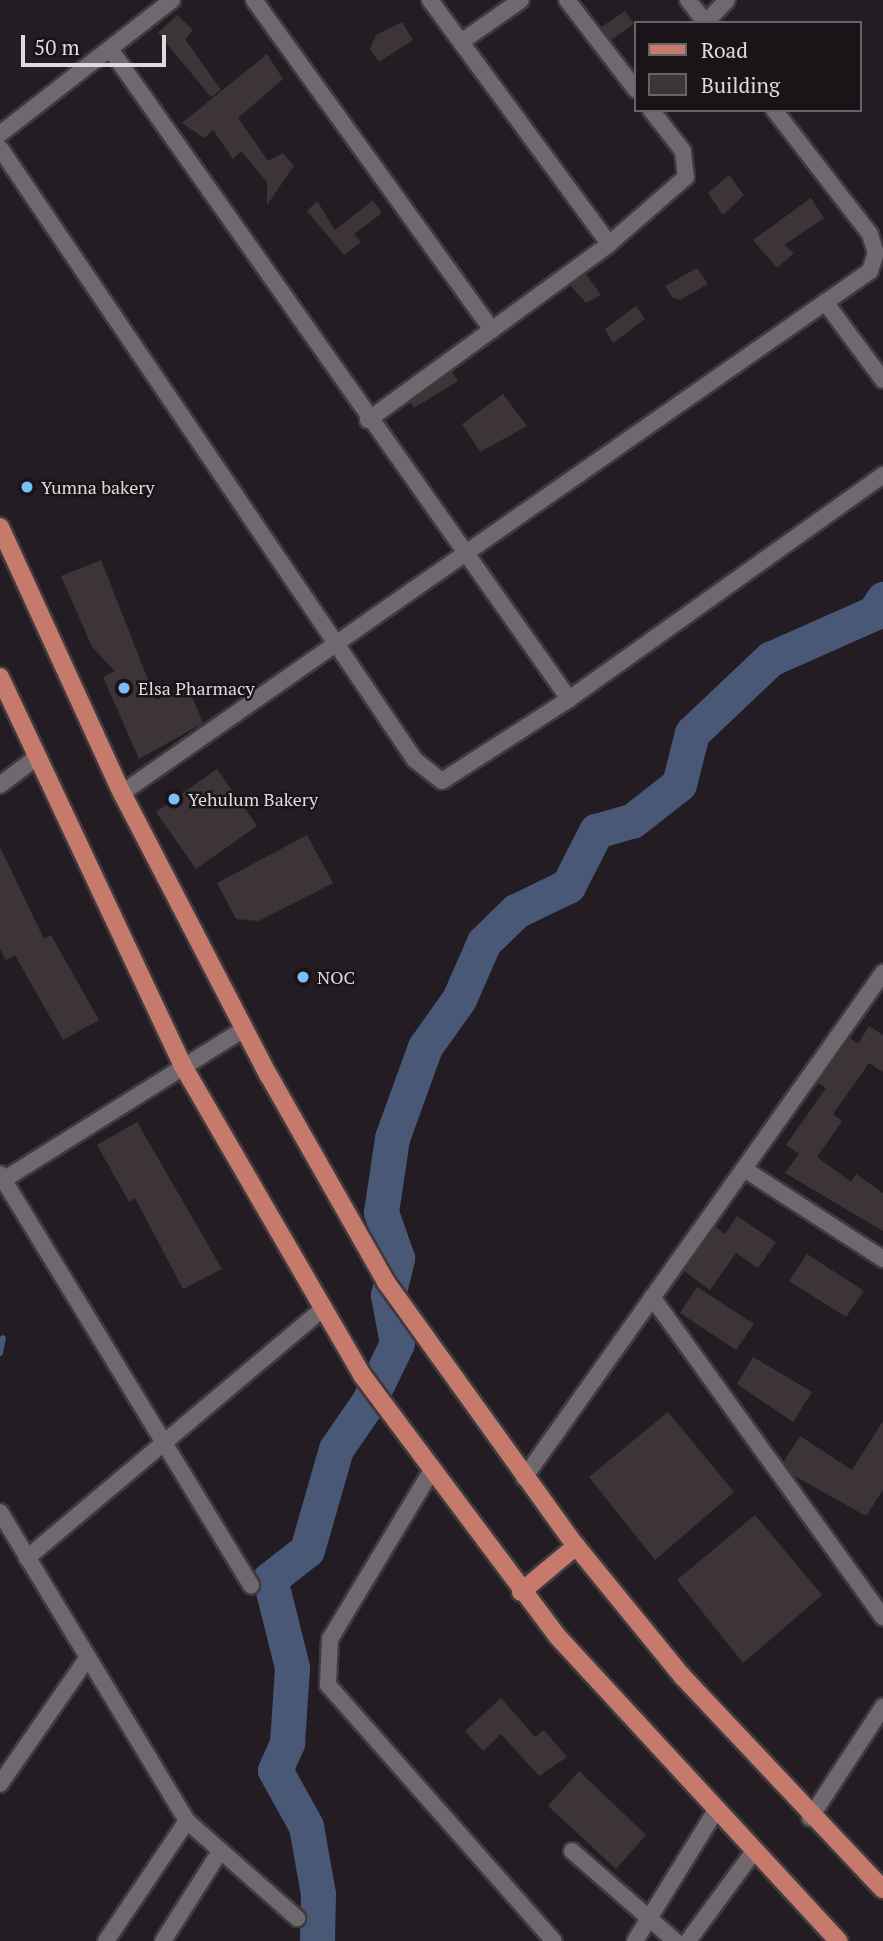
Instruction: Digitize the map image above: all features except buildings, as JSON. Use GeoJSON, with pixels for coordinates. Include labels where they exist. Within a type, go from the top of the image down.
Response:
{"type":"FeatureCollection","features":[{"type":"Feature","properties":{"kind":"main road"},"geometry":{"type":"LineString","coordinates":[[0,527],[122,793],[244,1028],[386,1282],[524,1478],[576,1546],[810,1818],[883,1889]]}},
{"type":"Feature","properties":{"kind":"main road"},"geometry":{"type":"LineString","coordinates":[[0,677],[183,1066],[322,1310],[432,1470],[521,1592],[752,1854],[839,1941]]}},
{"type":"Feature","properties":{"kind":"main road"},"geometry":{"type":"LineString","coordinates":[[521,1592],[576,1546]]}},
{"type":"Feature","properties":{"kind":"street"},"geometry":{"type":"LineString","coordinates":[[0,134],[172,0]]}},
{"type":"Feature","properties":{"kind":"street"},"geometry":{"type":"LineString","coordinates":[[254,0],[492,330]]}},
{"type":"Feature","properties":{"kind":"street"},"geometry":{"type":"LineString","coordinates":[[430,0],[609,244]]}},
{"type":"Feature","properties":{"kind":"street"},"geometry":{"type":"LineString","coordinates":[[461,42],[521,0]]}},
{"type":"Feature","properties":{"kind":"street"},"geometry":{"type":"LineString","coordinates":[[567,0],[634,87]]}},
{"type":"Feature","properties":{"kind":"street"},"geometry":{"type":"LineString","coordinates":[[688,0],[705,21]]}},
{"type":"Feature","properties":{"kind":"street"},"geometry":{"type":"LineString","coordinates":[[707,21],[727,0]]}},
{"type":"Feature","properties":{"kind":"street"},"geometry":{"type":"LineString","coordinates":[[110,49],[368,421],[569,699]]}},
{"type":"Feature","properties":{"kind":"street"},"geometry":{"type":"LineString","coordinates":[[368,421],[609,244],[686,177],[683,151],[654,112]]}},
{"type":"Feature","properties":{"kind":"street"},"geometry":{"type":"LineString","coordinates":[[122,793],[338,646],[870,271],[876,253],[870,234],[776,112]]}},
{"type":"Feature","properties":{"kind":"street"},"geometry":{"type":"LineString","coordinates":[[0,148],[415,760],[442,781],[569,699],[883,475]]}},
{"type":"Feature","properties":{"kind":"street"},"geometry":{"type":"LineString","coordinates":[[825,302],[883,380]]}},
{"type":"Feature","properties":{"kind":"street"},"geometry":{"type":"LineString","coordinates":[[0,785],[37,757]]}},
{"type":"Feature","properties":{"kind":"street"},"geometry":{"type":"LineString","coordinates":[[524,1478],[880,982]]}},
{"type":"Feature","properties":{"kind":"street"},"geometry":{"type":"LineString","coordinates":[[244,1028],[1,1179],[251,1586]]}},
{"type":"Feature","properties":{"kind":"street"},"geometry":{"type":"LineString","coordinates":[[744,1169],[883,1259]]}},
{"type":"Feature","properties":{"kind":"street"},"geometry":{"type":"LineString","coordinates":[[652,1297],[883,1616]]}},
{"type":"Feature","properties":{"kind":"street"},"geometry":{"type":"LineString","coordinates":[[27,1558],[166,1446],[322,1310]]}},
{"type":"Feature","properties":{"kind":"street"},"geometry":{"type":"LineString","coordinates":[[432,1470],[330,1639],[328,1685],[554,1941]]}},
{"type":"Feature","properties":{"kind":"street"},"geometry":{"type":"LineString","coordinates":[[2,1521],[187,1821],[219,1853],[297,1918]]}},
{"type":"Feature","properties":{"kind":"street"},"geometry":{"type":"LineString","coordinates":[[0,1784],[87,1659]]}},
{"type":"Feature","properties":{"kind":"street"},"geometry":{"type":"LineString","coordinates":[[810,1818],[883,1707]]}},
{"type":"Feature","properties":{"kind":"street"},"geometry":{"type":"LineString","coordinates":[[635,1941],[715,1812]]}},
{"type":"Feature","properties":{"kind":"street"},"geometry":{"type":"LineString","coordinates":[[106,1941],[187,1821]]}},
{"type":"Feature","properties":{"kind":"street"},"geometry":{"type":"LineString","coordinates":[[572,1851],[675,1941]]}},
{"type":"Feature","properties":{"kind":"street"},"geometry":{"type":"LineString","coordinates":[[163,1941],[219,1853]]}},
{"type":"Feature","properties":{"kind":"street"},"geometry":{"type":"LineString","coordinates":[[693,1939],[752,1854]]}},
{"type":"Feature","properties":{"kind":"waterway"},"geometry":{"type":"LineString","coordinates":[[317,1941],[318,1894],[306,1826],[275,1770],[287,1743],[292,1667],[270,1579],[307,1550],[336,1449],[369,1401],[397,1343],[388,1295],[397,1258],[381,1212],[392,1138],[425,1047],[459,999],[484,942],[516,911],[568,886],[596,831],[632,821],[679,784],[692,733],[770,659],[874,613],[883,599]]}},
{"type":"Feature","properties":{"kind":"waterway"},"geometry":{"type":"LineString","coordinates":[[0,1353],[3,1338]]}},
{"type":"Feature","properties":{"kind":"place","name":"Yumna bakery"},"geometry":{"type":"Point","coordinates":[27,487]}},
{"type":"Feature","properties":{"kind":"place","name":"Elsa Pharmacy"},"geometry":{"type":"Point","coordinates":[124,688]}},
{"type":"Feature","properties":{"kind":"place","name":"Yehulum Bakery"},"geometry":{"type":"Point","coordinates":[174,799]}},
{"type":"Feature","properties":{"kind":"place","name":"NOC"},"geometry":{"type":"Point","coordinates":[303,977]}}]}
